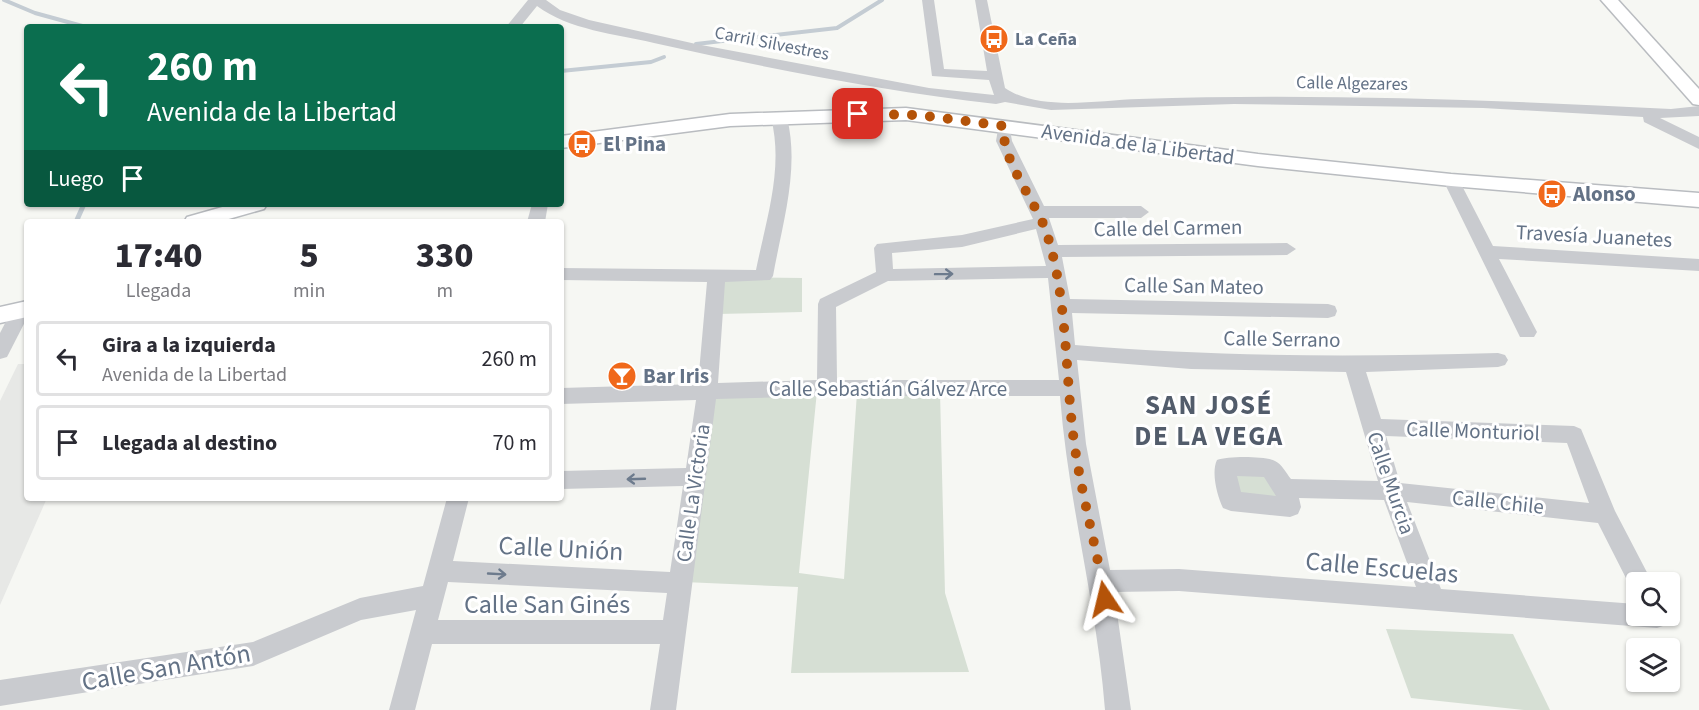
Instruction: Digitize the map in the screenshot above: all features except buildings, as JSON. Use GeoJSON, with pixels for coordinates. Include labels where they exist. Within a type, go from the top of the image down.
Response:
{"type":"FeatureCollection","features":[{"type":"Feature","properties":{"kind":"main road"},"geometry":{"type":"LineString","coordinates":[[1609,0],[1699,100]]}},
{"type":"Feature","properties":{"kind":"main road"},"geometry":{"type":"LineString","coordinates":[[1626,0],[1699,81]]}},
{"type":"Feature","properties":{"kind":"main road","name":"Avenida de la Libertad"},"geometry":{"type":"LineString","coordinates":[[564,142],[706,123],[906,114],[1195,153],[1451,180],[1693,197]]}},
{"type":"Feature","properties":{"kind":"main road"},"geometry":{"type":"LineString","coordinates":[[204,219],[246,207]]}},
{"type":"Feature","properties":{"kind":"street"},"geometry":{"type":"LineString","coordinates":[[515,24],[530,4],[537,0]]}},
{"type":"Feature","properties":{"kind":"street","name":"Carril Silvestres"},"geometry":{"type":"LineString","coordinates":[[537,0],[555,13],[585,23],[696,48],[929,92],[996,100],[1006,96]]}},
{"type":"Feature","properties":{"kind":"street"},"geometry":{"type":"LineString","coordinates":[[928,0],[936,73],[995,76]]}},
{"type":"Feature","properties":{"kind":"street"},"geometry":{"type":"LineString","coordinates":[[981,0],[998,90],[1006,96]]}},
{"type":"Feature","properties":{"kind":"street","name":"Calle Algezares"},"geometry":{"type":"LineString","coordinates":[[1006,96],[1020,102],[1051,106],[1226,100],[1483,104],[1671,114],[1699,111]]}},
{"type":"Feature","properties":{"kind":"street"},"geometry":{"type":"LineString","coordinates":[[1614,112],[1660,122],[1699,144]]}},
{"type":"Feature","properties":{"kind":"street"},"geometry":{"type":"LineString","coordinates":[[564,274],[764,276],[783,175],[785,141],[779,118]]}},
{"type":"Feature","properties":{"kind":"street"},"geometry":{"type":"LineString","coordinates":[[1004,126],[1003,136],[1040,217],[1050,251],[1066,352],[1077,462],[1102,581],[1118,710]]}},
{"type":"Feature","properties":{"kind":"street"},"geometry":{"type":"LineString","coordinates":[[1451,180],[1527,332]]}},
{"type":"Feature","properties":{"kind":"street"},"geometry":{"type":"LineString","coordinates":[[885,275],[883,248],[962,241],[1040,217],[1141,212]]}},
{"type":"Feature","properties":{"kind":"street","name":"Calle del Carmen"},"geometry":{"type":"LineString","coordinates":[[1050,251],[1287,249]]}},
{"type":"Feature","properties":{"kind":"street","name":"Travesía Juanetes"},"geometry":{"type":"LineString","coordinates":[[1486,252],[1699,265]]}},
{"type":"Feature","properties":{"kind":"street"},"geometry":{"type":"LineString","coordinates":[[827,388],[826,304],[885,275],[1054,272]]}},
{"type":"Feature","properties":{"kind":"street","name":"Calle La Victoria"},"geometry":{"type":"LineString","coordinates":[[663,710],[707,391],[717,275]]}},
{"type":"Feature","properties":{"kind":"street","name":"Calle San Mateo"},"geometry":{"type":"LineString","coordinates":[[1060,306],[1328,310]]}},
{"type":"Feature","properties":{"kind":"street"},"geometry":{"type":"LineString","coordinates":[[0,352],[16,312]]}},
{"type":"Feature","properties":{"kind":"street","name":"Calle Serrano"},"geometry":{"type":"LineString","coordinates":[[1066,352],[1191,362],[1354,365],[1498,360]]}},
{"type":"Feature","properties":{"kind":"street","name":"Calle Murcia"},"geometry":{"type":"LineString","coordinates":[[1354,365],[1392,491],[1432,600]]}},
{"type":"Feature","properties":{"kind":"street","name":"Calle Sebastián Gálvez Arce"},"geometry":{"type":"LineString","coordinates":[[564,396],[827,388],[1069,388]]}},
{"type":"Feature","properties":{"kind":"street","name":"Calle Monturiol"},"geometry":{"type":"LineString","coordinates":[[1372,427],[1574,435],[1605,514]]}},
{"type":"Feature","properties":{"kind":"street"},"geometry":{"type":"LineString","coordinates":[[564,480],[694,477]]}},
{"type":"Feature","properties":{"kind":"street","name":"Calle Chile"},"geometry":{"type":"LineString","coordinates":[[1285,488],[1392,491],[1605,514]]}},
{"type":"Feature","properties":{"kind":"street"},"geometry":{"type":"LineString","coordinates":[[402,710],[457,501]]}},
{"type":"Feature","properties":{"kind":"street"},"geometry":{"type":"LineString","coordinates":[[1605,514],[1635,572]]}},
{"type":"Feature","properties":{"kind":"street","name":"Calle Unión"},"geometry":{"type":"LineString","coordinates":[[438,571],[681,583]]}},
{"type":"Feature","properties":{"kind":"street","name":"Calle Escuelas"},"geometry":{"type":"LineString","coordinates":[[1102,581],[1179,580],[1626,614]]}},
{"type":"Feature","properties":{"kind":"street","name":"Calle San Antón"},"geometry":{"type":"LineString","coordinates":[[0,693],[253,654],[360,609],[431,596]]}},
{"type":"Feature","properties":{"kind":"street","name":"Calle San Ginés"},"geometry":{"type":"LineString","coordinates":[[421,632],[674,632]]}},
{"type":"Feature","properties":{"kind":"shaded area"},"geometry":{"type":"Polygon","coordinates":[[[720,277],[802,278],[802,312],[717,314],[720,277]]]}},
{"type":"Feature","properties":{"kind":"shaded area"},"geometry":{"type":"Polygon","coordinates":[[[18,364],[24,364],[24,501],[46,501],[0,605],[0,401],[18,364]]]}},
{"type":"Feature","properties":{"kind":"shaded area"},"geometry":{"type":"Polygon","coordinates":[[[817,391],[799,573],[844,579],[857,393],[940,392],[945,593],[969,672],[791,673],[798,587],[684,582],[709,393],[817,391]]]}},
{"type":"Feature","properties":{"kind":"shaded area"},"geometry":{"type":"Polygon","coordinates":[[[1235,471],[1276,476],[1284,503],[1235,498],[1235,471]]]}},
{"type":"Feature","properties":{"kind":"shaded area"},"geometry":{"type":"Polygon","coordinates":[[[1386,629],[1513,634],[1550,710],[1524,710],[1411,698],[1386,629]]]}},
{"type":"Feature","properties":{"kind":"waterway"},"geometry":{"type":"LineString","coordinates":[[4,0],[35,13],[75,24]]}},
{"type":"Feature","properties":{"kind":"waterway"},"geometry":{"type":"LineString","coordinates":[[696,44],[837,28],[882,0]]}},
{"type":"Feature","properties":{"kind":"waterway"},"geometry":{"type":"LineString","coordinates":[[564,71],[651,62],[664,57]]}},
{"type":"Feature","properties":{"kind":"waterway"},"geometry":{"type":"LineString","coordinates":[[77,219],[83,207]]}},
{"type":"Feature","properties":{"kind":"place","name":"La Ceña"},"geometry":{"type":"Point","coordinates":[994,39]}},
{"type":"Feature","properties":{"kind":"place","name":"El Pina"},"geometry":{"type":"Point","coordinates":[582,144]}},
{"type":"Feature","properties":{"kind":"place","name":"Alonso"},"geometry":{"type":"Point","coordinates":[1552,194]}},
{"type":"Feature","properties":{"kind":"place","name":"Bar Iris"},"geometry":{"type":"Point","coordinates":[622,376]}},
{"type":"Feature","properties":{"kind":"district","name":"SAN JOSÉ DE LA VEGA"},"geometry":{"type":"Point","coordinates":[1209,420]}},
{"type":"Feature","properties":{"kind":"route"},"geometry":{"type":"LineString","coordinates":[[858,114],[919,115],[1004,126],[1003,136],[1009,152],[1046,231],[1064,331],[1077,462],[1105,599]]}}]}
